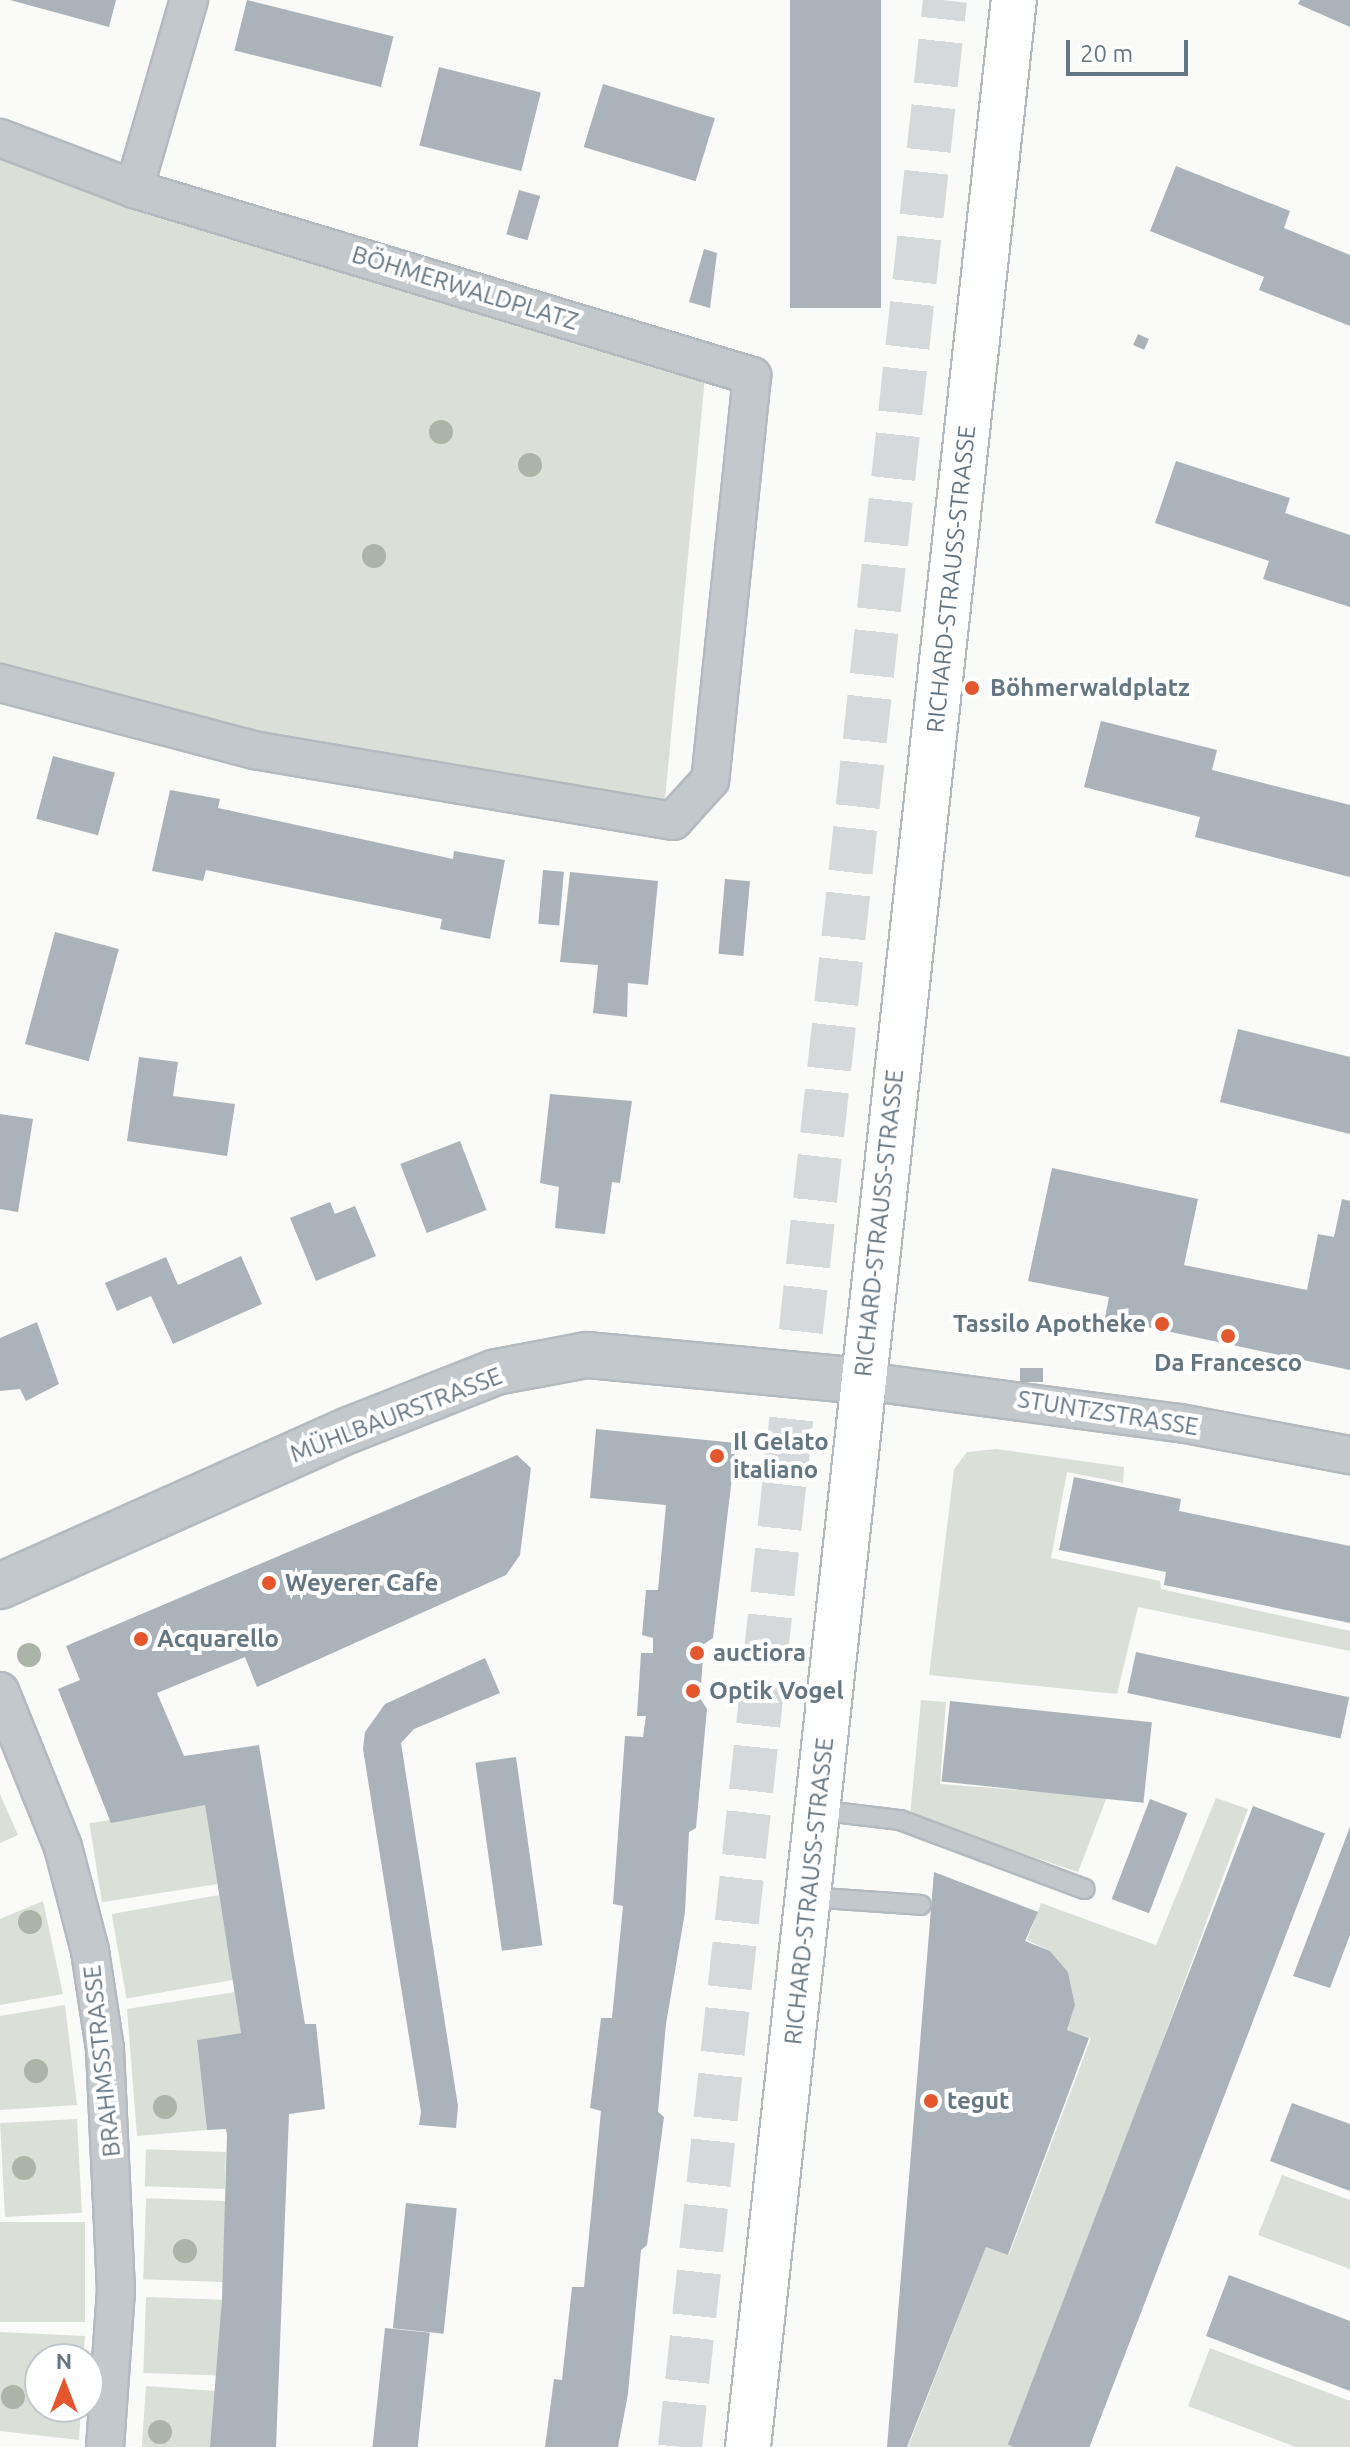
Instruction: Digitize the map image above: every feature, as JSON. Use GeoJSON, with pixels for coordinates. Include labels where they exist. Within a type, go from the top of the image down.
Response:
{"type":"FeatureCollection","features":[{"type":"Feature","properties":{"kind":"main road","name":"RICHARD-STRAUSS-STRASSE"},"geometry":{"type":"LineString","coordinates":[[748,2447],[1014,0]]}},
{"type":"Feature","properties":{"kind":"street"},"geometry":{"type":"LineString","coordinates":[[134,189],[189,0]]}},
{"type":"Feature","properties":{"kind":"street","name":"BÖHMERWALDPLATZ"},"geometry":{"type":"LineString","coordinates":[[0,138],[134,189],[752,376],[710,780],[673,821],[254,750],[3,694]]}},
{"type":"Feature","properties":{"kind":"street","name":"MÜHLBAURSTRASSE"},"geometry":{"type":"LineString","coordinates":[[0,1586],[349,1430],[496,1372],[587,1355],[864,1381]]}},
{"type":"Feature","properties":{"kind":"street","name":"STUNTZSTRASSE"},"geometry":{"type":"LineString","coordinates":[[864,1381],[1165,1421],[1350,1455]]}},
{"type":"Feature","properties":{"kind":"street","name":"BRAHMSSTRASSE"},"geometry":{"type":"LineString","coordinates":[[0,1691],[63,1847],[90,1951],[105,2049],[116,2290],[105,2447]]}},
{"type":"Feature","properties":{"kind":"lane"},"geometry":{"type":"LineString","coordinates":[[817,1810],[900,1820],[1085,1889]]}},
{"type":"Feature","properties":{"kind":"lane"},"geometry":{"type":"LineString","coordinates":[[808,1897],[921,1905]]}},
{"type":"Feature","properties":{"kind":"shaded area"},"geometry":{"type":"Polygon","coordinates":[[[0,152],[705,377],[664,810],[281,745],[0,670],[0,152]]]}},
{"type":"Feature","properties":{"kind":"shaded area"},"geometry":{"type":"Polygon","coordinates":[[[996,1449],[1124,1467],[1123,1483],[1067,1472],[1051,1558],[1160,1581],[1161,1589],[1350,1631],[1350,1651],[1138,1607],[1117,1694],[929,1675],[954,1469],[967,1452],[996,1449]]]}},
{"type":"Feature","properties":{"kind":"shaded area"},"geometry":{"type":"Polygon","coordinates":[[[921,1700],[946,1702],[940,1784],[1107,1797],[1078,1872],[910,1816],[921,1700]]]}},
{"type":"Feature","properties":{"kind":"shaded area"},"geometry":{"type":"Polygon","coordinates":[[[0,1794],[18,1835],[0,1843],[0,1794]]]}},
{"type":"Feature","properties":{"kind":"shaded area"},"geometry":{"type":"Polygon","coordinates":[[[1216,1798],[1248,1809],[1013,2447],[908,2447],[986,2247],[1009,2255],[1091,2038],[1067,2030],[1075,2005],[1068,1972],[1050,1951],[1027,1940],[1041,1903],[1156,1945],[1216,1798]]]}},
{"type":"Feature","properties":{"kind":"shaded area"},"geometry":{"type":"Polygon","coordinates":[[[205,1805],[218,1884],[102,1902],[89,1823],[205,1805]]]}},
{"type":"Feature","properties":{"kind":"shaded area"},"geometry":{"type":"Polygon","coordinates":[[[219,1895],[234,1980],[127,1999],[112,1914],[219,1895]]]}},
{"type":"Feature","properties":{"kind":"shaded area"},"geometry":{"type":"Polygon","coordinates":[[[43,1901],[63,1994],[0,2005],[0,1919],[43,1901]]]}},
{"type":"Feature","properties":{"kind":"shaded area"},"geometry":{"type":"Polygon","coordinates":[[[235,1992],[241,2033],[197,2040],[207,2130],[137,2136],[127,2009],[235,1992]]]}},
{"type":"Feature","properties":{"kind":"shaded area"},"geometry":{"type":"Polygon","coordinates":[[[65,2005],[77,2105],[0,2110],[0,2016],[65,2005]]]}},
{"type":"Feature","properties":{"kind":"shaded area"},"geometry":{"type":"Polygon","coordinates":[[[77,2119],[82,2213],[5,2217],[0,2123],[77,2119]]]}},
{"type":"Feature","properties":{"kind":"shaded area"},"geometry":{"type":"Polygon","coordinates":[[[146,2149],[226,2152],[225,2189],[145,2186],[146,2149]]]}},
{"type":"Feature","properties":{"kind":"shaded area"},"geometry":{"type":"Polygon","coordinates":[[[1282,2175],[1350,2200],[1350,2269],[1258,2235],[1282,2175]]]}},
{"type":"Feature","properties":{"kind":"shaded area"},"geometry":{"type":"Polygon","coordinates":[[[146,2198],[226,2201],[223,2282],[143,2279],[146,2198]]]}},
{"type":"Feature","properties":{"kind":"shaded area"},"geometry":{"type":"Polygon","coordinates":[[[0,2222],[85,2222],[85,2322],[0,2322],[0,2222]]]}},
{"type":"Feature","properties":{"kind":"shaded area"},"geometry":{"type":"Polygon","coordinates":[[[146,2297],[222,2300],[219,2376],[143,2373],[146,2297]]]}},
{"type":"Feature","properties":{"kind":"shaded area"},"geometry":{"type":"Polygon","coordinates":[[[0,2332],[85,2336],[84,2343],[24,2343],[24,2423],[80,2423],[79,2440],[0,2431],[0,2332]]]}},
{"type":"Feature","properties":{"kind":"shaded area"},"geometry":{"type":"Polygon","coordinates":[[[1210,2348],[1350,2401],[1350,2447],[1296,2447],[1188,2406],[1210,2348]]]}},
{"type":"Feature","properties":{"kind":"shaded area"},"geometry":{"type":"Polygon","coordinates":[[[146,2386],[216,2391],[212,2447],[142,2447],[146,2386]]]}},
{"type":"Feature","properties":{"kind":"building"},"geometry":{"type":"Polygon","coordinates":[[[10,0],[116,0],[109,27],[10,0]]]}},
{"type":"Feature","properties":{"kind":"building"},"geometry":{"type":"Polygon","coordinates":[[[247,0],[394,37],[381,87],[234,50],[247,0]]]}},
{"type":"Feature","properties":{"kind":"building"},"geometry":{"type":"Polygon","coordinates":[[[790,0],[881,0],[881,308],[790,308],[790,0]]]}},
{"type":"Feature","properties":{"kind":"building"},"geometry":{"type":"Polygon","coordinates":[[[1300,0],[1350,0],[1350,27],[1298,4],[1300,0]]]}},
{"type":"Feature","properties":{"kind":"building"},"geometry":{"type":"Polygon","coordinates":[[[439,67],[541,92],[521,171],[419,146],[439,67]]]}},
{"type":"Feature","properties":{"kind":"building"},"geometry":{"type":"Polygon","coordinates":[[[603,84],[715,118],[696,181],[584,147],[603,84]]]}},
{"type":"Feature","properties":{"kind":"building"},"geometry":{"type":"Polygon","coordinates":[[[1176,166],[1290,211],[1284,228],[1350,255],[1350,326],[1259,290],[1264,277],[1150,231],[1176,166]]]}},
{"type":"Feature","properties":{"kind":"building"},"geometry":{"type":"Polygon","coordinates":[[[519,190],[540,196],[527,240],[506,234],[519,190]]]}},
{"type":"Feature","properties":{"kind":"building"},"geometry":{"type":"Polygon","coordinates":[[[704,249],[717,253],[710,308],[689,302],[704,249]]]}},
{"type":"Feature","properties":{"kind":"building"},"geometry":{"type":"Polygon","coordinates":[[[1138,334],[1149,339],[1144,350],[1133,345],[1138,334]]]}},
{"type":"Feature","properties":{"kind":"building"},"geometry":{"type":"Polygon","coordinates":[[[1176,461],[1290,498],[1285,513],[1350,535],[1350,607],[1263,579],[1269,561],[1155,523],[1176,461]]]}},
{"type":"Feature","properties":{"kind":"building"},"geometry":{"type":"Polygon","coordinates":[[[1101,721],[1217,750],[1212,770],[1350,805],[1350,877],[1195,837],[1200,817],[1084,787],[1101,721]]]}},
{"type":"Feature","properties":{"kind":"building"},"geometry":{"type":"Polygon","coordinates":[[[53,756],[115,773],[98,835],[36,819],[53,756]]]}},
{"type":"Feature","properties":{"kind":"building"},"geometry":{"type":"Polygon","coordinates":[[[170,790],[220,799],[218,808],[453,859],[454,851],[505,860],[490,939],[440,929],[442,919],[206,870],[203,881],[152,871],[170,790]]]}},
{"type":"Feature","properties":{"kind":"building"},"geometry":{"type":"Polygon","coordinates":[[[543,870],[564,872],[559,926],[538,924],[543,870]]]}},
{"type":"Feature","properties":{"kind":"building"},"geometry":{"type":"Polygon","coordinates":[[[570,872],[658,881],[648,985],[628,983],[627,1017],[593,1013],[598,965],[560,962],[570,872]]]}},
{"type":"Feature","properties":{"kind":"building"},"geometry":{"type":"Polygon","coordinates":[[[725,879],[750,881],[743,956],[718,954],[725,879]]]}},
{"type":"Feature","properties":{"kind":"building"},"geometry":{"type":"Polygon","coordinates":[[[55,932],[119,949],[89,1061],[25,1044],[55,932]]]}},
{"type":"Feature","properties":{"kind":"building"},"geometry":{"type":"Polygon","coordinates":[[[1238,1029],[1350,1057],[1350,1134],[1220,1102],[1238,1029]]]}},
{"type":"Feature","properties":{"kind":"building"},"geometry":{"type":"Polygon","coordinates":[[[139,1057],[178,1062],[173,1096],[235,1104],[227,1156],[127,1141],[139,1057]]]}},
{"type":"Feature","properties":{"kind":"building"},"geometry":{"type":"Polygon","coordinates":[[[550,1094],[632,1101],[620,1183],[612,1182],[605,1234],[555,1228],[559,1187],[540,1183],[550,1094]]]}},
{"type":"Feature","properties":{"kind":"building"},"geometry":{"type":"Polygon","coordinates":[[[0,1114],[33,1119],[18,1212],[0,1209],[0,1114]]]}},
{"type":"Feature","properties":{"kind":"building"},"geometry":{"type":"Polygon","coordinates":[[[460,1141],[487,1210],[427,1233],[400,1164],[460,1141]]]}},
{"type":"Feature","properties":{"kind":"building"},"geometry":{"type":"Polygon","coordinates":[[[1052,1168],[1198,1199],[1184,1265],[1307,1290],[1318,1234],[1334,1237],[1342,1199],[1350,1201],[1350,1370],[1105,1318],[1109,1297],[1028,1281],[1052,1168]]]}},
{"type":"Feature","properties":{"kind":"building"},"geometry":{"type":"Polygon","coordinates":[[[330,1202],[335,1214],[355,1206],[376,1256],[316,1281],[290,1218],[330,1202]]]}},
{"type":"Feature","properties":{"kind":"building"},"geometry":{"type":"Polygon","coordinates":[[[241,1256],[262,1304],[173,1344],[151,1296],[117,1311],[105,1283],[166,1257],[178,1285],[241,1256]]]}},
{"type":"Feature","properties":{"kind":"building"},"geometry":{"type":"Polygon","coordinates":[[[37,1322],[59,1384],[26,1401],[20,1389],[0,1391],[0,1338],[37,1322]]]}},
{"type":"Feature","properties":{"kind":"building"},"geometry":{"type":"Polygon","coordinates":[[[1020,1368],[1043,1368],[1043,1382],[1020,1382],[1020,1368]]]}},
{"type":"Feature","properties":{"kind":"building"},"geometry":{"type":"Polygon","coordinates":[[[596,1429],[736,1443],[713,1638],[704,1644],[700,1698],[707,1709],[696,1828],[689,1832],[685,1912],[666,2024],[658,2112],[664,2117],[647,2245],[641,2250],[628,2394],[618,2447],[545,2447],[554,2379],[562,2380],[572,2287],[584,2287],[601,2111],[590,2108],[601,2018],[612,2018],[623,1906],[613,1904],[625,1736],[643,1737],[646,1716],[637,1716],[641,1653],[653,1653],[653,1638],[642,1635],[646,1590],[658,1590],[666,1505],[590,1498],[596,1429]]]}},
{"type":"Feature","properties":{"kind":"building"},"geometry":{"type":"Polygon","coordinates":[[[517,1455],[531,1468],[520,1555],[506,1575],[257,1687],[245,1657],[157,1693],[184,1756],[259,1745],[305,2024],[316,2024],[325,2109],[289,2114],[276,2447],[210,2447],[222,2299],[227,2135],[226,2129],[207,2130],[197,2040],[241,2033],[205,1805],[111,1823],[58,1689],[80,1680],[66,1646],[517,1455]]]}},
{"type":"Feature","properties":{"kind":"building"},"geometry":{"type":"Polygon","coordinates":[[[1074,1477],[1181,1499],[1179,1511],[1350,1546],[1350,1623],[1164,1585],[1166,1572],[1059,1550],[1074,1477]]]}},
{"type":"Feature","properties":{"kind":"building"},"geometry":{"type":"Polygon","coordinates":[[[1136,1652],[1349,1697],[1341,1738],[1127,1693],[1136,1652]]]}},
{"type":"Feature","properties":{"kind":"building"},"geometry":{"type":"Polygon","coordinates":[[[485,1658],[500,1693],[414,1729],[401,1743],[458,2106],[456,2128],[419,2125],[421,2112],[363,1749],[365,1732],[385,1704],[485,1658]]]}},
{"type":"Feature","properties":{"kind":"building"},"geometry":{"type":"Polygon","coordinates":[[[950,1701],[1152,1722],[1143,1803],[942,1782],[950,1701]]]}},
{"type":"Feature","properties":{"kind":"building"},"geometry":{"type":"Polygon","coordinates":[[[516,1757],[542,1945],[502,1951],[475,1763],[516,1757]]]}},
{"type":"Feature","properties":{"kind":"building"},"geometry":{"type":"Polygon","coordinates":[[[1150,1799],[1187,1813],[1149,1913],[1112,1899],[1150,1799]]]}},
{"type":"Feature","properties":{"kind":"building"},"geometry":{"type":"Polygon","coordinates":[[[1253,1806],[1325,1834],[1089,2447],[1008,2445],[1253,1806]]]}},
{"type":"Feature","properties":{"kind":"building"},"geometry":{"type":"Polygon","coordinates":[[[1350,1827],[1350,1935],[1330,1988],[1293,1976],[1350,1827]]]}},
{"type":"Feature","properties":{"kind":"building"},"geometry":{"type":"Polygon","coordinates":[[[934,1872],[1038,1912],[1025,1941],[1050,1951],[1068,1972],[1075,2005],[1067,2030],[1089,2038],[1008,2255],[986,2247],[907,2447],[887,2447],[934,1872]]]}},
{"type":"Feature","properties":{"kind":"building"},"geometry":{"type":"Polygon","coordinates":[[[1292,2103],[1350,2124],[1350,2191],[1270,2161],[1292,2103]]]}},
{"type":"Feature","properties":{"kind":"building"},"geometry":{"type":"Polygon","coordinates":[[[406,2203],[457,2208],[444,2334],[393,2328],[406,2203]]]}},
{"type":"Feature","properties":{"kind":"building"},"geometry":{"type":"Polygon","coordinates":[[[1229,2275],[1350,2321],[1350,2391],[1206,2336],[1229,2275]]]}},
{"type":"Feature","properties":{"kind":"building"},"geometry":{"type":"Polygon","coordinates":[[[385,2328],[430,2333],[418,2447],[372,2447],[385,2328]]]}},
{"type":"Feature","properties":{"kind":"tunnel"},"geometry":{"type":"LineString","coordinates":[[680,2447],[945,0]]}},
{"type":"Feature","properties":{"kind":"place","name":"Böhmerwaldplatz"},"geometry":{"type":"Point","coordinates":[972,688]}},
{"type":"Feature","properties":{"kind":"place","name":"Tassilo Apotheke"},"geometry":{"type":"Point","coordinates":[1162,1324]}},
{"type":"Feature","properties":{"kind":"place","name":"Da Francesco"},"geometry":{"type":"Point","coordinates":[1228,1336]}},
{"type":"Feature","properties":{"kind":"place","name":"Il Gelato italiano"},"geometry":{"type":"Point","coordinates":[717,1456]}},
{"type":"Feature","properties":{"kind":"place","name":"Weyerer Cafe"},"geometry":{"type":"Point","coordinates":[269,1583]}},
{"type":"Feature","properties":{"kind":"place","name":"Acquarello"},"geometry":{"type":"Point","coordinates":[141,1639]}},
{"type":"Feature","properties":{"kind":"place","name":"auctiora"},"geometry":{"type":"Point","coordinates":[697,1653]}},
{"type":"Feature","properties":{"kind":"place","name":"Optik Vogel"},"geometry":{"type":"Point","coordinates":[693,1691]}},
{"type":"Feature","properties":{"kind":"place","name":"tegut"},"geometry":{"type":"Point","coordinates":[931,2101]}}]}
